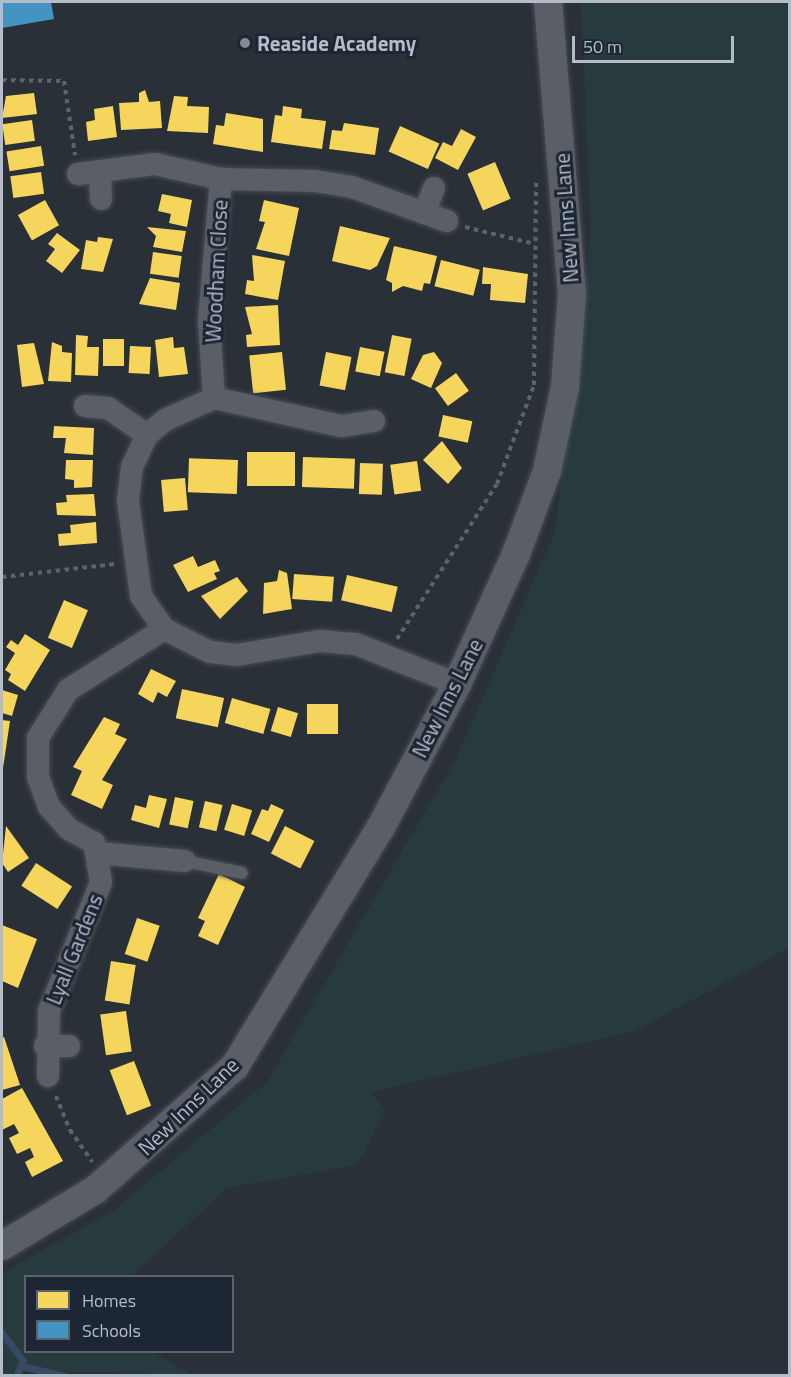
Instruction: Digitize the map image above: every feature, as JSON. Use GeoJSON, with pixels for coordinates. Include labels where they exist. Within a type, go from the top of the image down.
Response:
{"type":"FeatureCollection","features":[{"type":"Feature","properties":{"kind":"street","name":"New Inns Lane"},"geometry":{"type":"LineString","coordinates":[[2,1246],[106,1181],[235,1066],[381,827],[457,684],[547,471],[565,387],[572,294],[548,2]]}},
{"type":"Feature","properties":{"kind":"street","name":"Woodham Close"},"geometry":{"type":"LineString","coordinates":[[89,172],[155,164],[221,179],[352,187],[447,221]]}},
{"type":"Feature","properties":{"kind":"street"},"geometry":{"type":"LineString","coordinates":[[89,172],[101,199]]}},
{"type":"Feature","properties":{"kind":"street","name":"Woodham Close"},"geometry":{"type":"LineString","coordinates":[[214,398],[209,321],[221,179]]}},
{"type":"Feature","properties":{"kind":"street"},"geometry":{"type":"LineString","coordinates":[[424,213],[434,188]]}},
{"type":"Feature","properties":{"kind":"street"},"geometry":{"type":"LineString","coordinates":[[374,421],[341,426],[214,398],[165,420],[147,435],[132,467],[128,501],[134,563],[141,596],[164,629],[210,652],[237,655],[320,641],[388,653],[457,684]]}},
{"type":"Feature","properties":{"kind":"street"},"geometry":{"type":"LineString","coordinates":[[85,406],[108,408],[147,435]]}},
{"type":"Feature","properties":{"kind":"street"},"geometry":{"type":"LineString","coordinates":[[164,629],[68,690],[38,738],[38,777],[49,807],[69,829],[94,843],[98,853],[185,861]]}},
{"type":"Feature","properties":{"kind":"street","name":"Lyall Gardens"},"geometry":{"type":"LineString","coordinates":[[48,1076],[45,1046],[49,1011],[100,882],[98,853]]}},
{"type":"Feature","properties":{"kind":"street"},"geometry":{"type":"LineString","coordinates":[[45,1046],[69,1046]]}},
{"type":"Feature","properties":{"kind":"lane"},"geometry":{"type":"LineString","coordinates":[[185,861],[242,873]]}},
{"type":"Feature","properties":{"kind":"path"},"geometry":{"type":"LineString","coordinates":[[2,80],[64,81],[89,172]]}},
{"type":"Feature","properties":{"kind":"path"},"geometry":{"type":"LineString","coordinates":[[388,653],[497,484],[534,385],[536,176]]}},
{"type":"Feature","properties":{"kind":"path"},"geometry":{"type":"LineString","coordinates":[[447,221],[502,240],[535,244]]}},
{"type":"Feature","properties":{"kind":"path"},"geometry":{"type":"LineString","coordinates":[[2,577],[134,563]]}},
{"type":"Feature","properties":{"kind":"path"},"geometry":{"type":"LineString","coordinates":[[48,1076],[70,1130],[106,1181]]}},
{"type":"Feature","properties":{"kind":"green space"},"geometry":{"type":"Polygon","coordinates":[[[581,2],[789,2],[789,948],[635,1031],[371,1092],[386,1111],[357,1165],[227,1188],[133,1275],[24,1275],[24,1353],[154,1353],[193,1375],[40,1371],[2,1375],[2,1273],[113,1211],[267,1082],[456,759],[555,532],[591,230],[581,2]]]}},
{"type":"Feature","properties":{"kind":"building: Homes"},"geometry":{"type":"Polygon","coordinates":[[[145,90],[149,102],[160,101],[162,128],[121,130],[119,103],[139,102],[139,93],[145,90]]]}},
{"type":"Feature","properties":{"kind":"building: Homes"},"geometry":{"type":"Polygon","coordinates":[[[34,93],[37,114],[2,118],[6,96],[34,93]]]}},
{"type":"Feature","properties":{"kind":"building: Homes"},"geometry":{"type":"Polygon","coordinates":[[[174,96],[188,97],[187,106],[209,107],[208,133],[167,131],[174,96]]]}},
{"type":"Feature","properties":{"kind":"building: Homes"},"geometry":{"type":"Polygon","coordinates":[[[113,106],[117,137],[88,141],[86,122],[95,120],[94,109],[113,106]]]}},
{"type":"Feature","properties":{"kind":"building: Homes"},"geometry":{"type":"Polygon","coordinates":[[[283,106],[302,109],[301,118],[326,121],[322,149],[271,142],[275,115],[282,116],[283,106]]]}},
{"type":"Feature","properties":{"kind":"building: Homes"},"geometry":{"type":"Polygon","coordinates":[[[226,113],[263,119],[263,152],[213,144],[216,125],[224,126],[226,113]]]}},
{"type":"Feature","properties":{"kind":"building: Homes"},"geometry":{"type":"Polygon","coordinates":[[[32,120],[35,141],[5,145],[2,124],[32,120]]]}},
{"type":"Feature","properties":{"kind":"building: Homes"},"geometry":{"type":"Polygon","coordinates":[[[344,123],[379,128],[375,155],[329,149],[332,130],[342,131],[344,123]]]}},
{"type":"Feature","properties":{"kind":"building: Homes"},"geometry":{"type":"Polygon","coordinates":[[[400,126],[439,143],[428,169],[389,152],[400,126]]]}},
{"type":"Feature","properties":{"kind":"building: Homes"},"geometry":{"type":"Polygon","coordinates":[[[461,129],[476,137],[458,170],[435,158],[443,142],[452,146],[461,129]]]}},
{"type":"Feature","properties":{"kind":"building: Homes"},"geometry":{"type":"Polygon","coordinates":[[[41,146],[44,166],[10,171],[6,151],[41,146]]]}},
{"type":"Feature","properties":{"kind":"building: Homes"},"geometry":{"type":"Polygon","coordinates":[[[495,162],[511,199],[483,211],[467,174],[495,162]]]}},
{"type":"Feature","properties":{"kind":"building: Homes"},"geometry":{"type":"Polygon","coordinates":[[[41,172],[44,194],[13,198],[10,176],[41,172]]]}},
{"type":"Feature","properties":{"kind":"building: Homes"},"geometry":{"type":"Polygon","coordinates":[[[162,194],[192,200],[187,227],[169,223],[171,214],[158,211],[162,194]]]}},
{"type":"Feature","properties":{"kind":"building: Homes"},"geometry":{"type":"Polygon","coordinates":[[[45,200],[59,225],[32,240],[18,215],[45,200]]]}},
{"type":"Feature","properties":{"kind":"building: Homes"},"geometry":{"type":"Polygon","coordinates":[[[264,200],[299,208],[289,256],[256,249],[265,222],[259,221],[264,200]]]}},
{"type":"Feature","properties":{"kind":"building: Homes"},"geometry":{"type":"Polygon","coordinates":[[[340,226],[390,238],[377,266],[370,270],[332,261],[340,226]]]}},
{"type":"Feature","properties":{"kind":"building: Homes"},"geometry":{"type":"Polygon","coordinates":[[[147,227],[186,231],[182,252],[153,247],[156,236],[147,227]]]}},
{"type":"Feature","properties":{"kind":"building: Homes"},"geometry":{"type":"Polygon","coordinates":[[[57,233],[80,250],[62,273],[46,261],[55,249],[48,244],[57,233]]]}},
{"type":"Feature","properties":{"kind":"building: Homes"},"geometry":{"type":"Polygon","coordinates":[[[98,237],[113,239],[103,272],[81,269],[86,240],[97,242],[98,237]]]}},
{"type":"Feature","properties":{"kind":"building: Homes"},"geometry":{"type":"Polygon","coordinates":[[[394,246],[437,256],[430,284],[424,283],[422,291],[403,286],[392,292],[392,283],[386,280],[394,246]]]}},
{"type":"Feature","properties":{"kind":"building: Homes"},"geometry":{"type":"Polygon","coordinates":[[[153,252],[182,256],[179,278],[150,274],[153,252]]]}},
{"type":"Feature","properties":{"kind":"building: Homes"},"geometry":{"type":"Polygon","coordinates":[[[252,255],[285,261],[278,300],[245,294],[247,280],[254,281],[252,255]]]}},
{"type":"Feature","properties":{"kind":"building: Homes"},"geometry":{"type":"Polygon","coordinates":[[[441,260],[480,270],[473,296],[434,286],[441,260]]]}},
{"type":"Feature","properties":{"kind":"building: Homes"},"geometry":{"type":"Polygon","coordinates":[[[483,267],[528,274],[525,303],[490,300],[491,284],[482,284],[483,267]]]}},
{"type":"Feature","properties":{"kind":"building: Homes"},"geometry":{"type":"Polygon","coordinates":[[[150,278],[180,283],[176,310],[139,304],[150,278]]]}},
{"type":"Feature","properties":{"kind":"building: Homes"},"geometry":{"type":"Polygon","coordinates":[[[278,305],[280,345],[247,347],[246,335],[252,334],[245,307],[278,305]]]}},
{"type":"Feature","properties":{"kind":"building: Homes"},"geometry":{"type":"Polygon","coordinates":[[[76,335],[88,336],[87,347],[99,347],[98,376],[75,375],[76,335]]]}},
{"type":"Feature","properties":{"kind":"building: Homes"},"geometry":{"type":"Polygon","coordinates":[[[392,335],[412,339],[404,376],[385,372],[392,335]]]}},
{"type":"Feature","properties":{"kind":"building: Homes"},"geometry":{"type":"Polygon","coordinates":[[[173,337],[174,348],[184,347],[188,374],[159,377],[155,340],[173,337]]]}},
{"type":"Feature","properties":{"kind":"building: Homes"},"geometry":{"type":"Polygon","coordinates":[[[103,339],[124,339],[124,366],[103,366],[103,339]]]}},
{"type":"Feature","properties":{"kind":"building: Homes"},"geometry":{"type":"Polygon","coordinates":[[[52,342],[62,346],[62,352],[72,353],[71,382],[48,381],[52,342]]]}},
{"type":"Feature","properties":{"kind":"building: Homes"},"geometry":{"type":"Polygon","coordinates":[[[34,343],[44,384],[22,387],[17,345],[34,343]]]}},
{"type":"Feature","properties":{"kind":"building: Homes"},"geometry":{"type":"Polygon","coordinates":[[[130,346],[151,347],[150,374],[129,373],[130,346]]]}},
{"type":"Feature","properties":{"kind":"building: Homes"},"geometry":{"type":"Polygon","coordinates":[[[360,347],[385,352],[380,376],[355,372],[360,347]]]}},
{"type":"Feature","properties":{"kind":"building: Homes"},"geometry":{"type":"Polygon","coordinates":[[[282,352],[286,390],[253,393],[249,355],[282,352]]]}},
{"type":"Feature","properties":{"kind":"building: Homes"},"geometry":{"type":"Polygon","coordinates":[[[326,352],[352,357],[345,390],[320,385],[326,352]]]}},
{"type":"Feature","properties":{"kind":"building: Homes"},"geometry":{"type":"Polygon","coordinates":[[[434,352],[442,363],[431,388],[411,379],[423,355],[434,352]]]}},
{"type":"Feature","properties":{"kind":"building: Homes"},"geometry":{"type":"Polygon","coordinates":[[[456,373],[469,391],[448,406],[435,388],[456,373]]]}},
{"type":"Feature","properties":{"kind":"building: Homes"},"geometry":{"type":"Polygon","coordinates":[[[443,415],[472,421],[468,443],[438,437],[443,415]]]}},
{"type":"Feature","properties":{"kind":"building: Homes"},"geometry":{"type":"Polygon","coordinates":[[[54,426],[94,428],[93,455],[64,453],[66,438],[53,438],[54,426]]]}},
{"type":"Feature","properties":{"kind":"building: Homes"},"geometry":{"type":"Polygon","coordinates":[[[442,441],[462,468],[448,484],[423,460],[442,441]]]}},
{"type":"Feature","properties":{"kind":"building: Homes"},"geometry":{"type":"Polygon","coordinates":[[[247,452],[295,452],[295,486],[247,486],[247,452]]]}},
{"type":"Feature","properties":{"kind":"building: Homes"},"geometry":{"type":"Polygon","coordinates":[[[303,457],[355,459],[354,489],[302,487],[303,457]]]}},
{"type":"Feature","properties":{"kind":"building: Homes"},"geometry":{"type":"Polygon","coordinates":[[[189,458],[238,460],[237,494],[188,492],[189,458]]]}},
{"type":"Feature","properties":{"kind":"building: Homes"},"geometry":{"type":"Polygon","coordinates":[[[66,460],[93,460],[92,487],[74,488],[74,480],[65,479],[66,460]]]}},
{"type":"Feature","properties":{"kind":"building: Homes"},"geometry":{"type":"Polygon","coordinates":[[[417,461],[421,491],[394,494],[390,465],[417,461]]]}},
{"type":"Feature","properties":{"kind":"building: Homes"},"geometry":{"type":"Polygon","coordinates":[[[360,463],[383,464],[382,495],[359,494],[360,463]]]}},
{"type":"Feature","properties":{"kind":"building: Homes"},"geometry":{"type":"Polygon","coordinates":[[[185,478],[188,510],[164,512],[161,480],[185,478]]]}},
{"type":"Feature","properties":{"kind":"building: Homes"},"geometry":{"type":"Polygon","coordinates":[[[94,494],[96,516],[57,515],[56,503],[67,502],[66,495],[94,494]]]}},
{"type":"Feature","properties":{"kind":"building: Homes"},"geometry":{"type":"Polygon","coordinates":[[[96,522],[97,543],[59,546],[58,534],[71,533],[70,525],[96,522]]]}},
{"type":"Feature","properties":{"kind":"building: Homes"},"geometry":{"type":"Polygon","coordinates":[[[193,556],[198,567],[215,560],[220,571],[214,573],[217,579],[188,592],[173,565],[193,556]]]}},
{"type":"Feature","properties":{"kind":"building: Homes"},"geometry":{"type":"Polygon","coordinates":[[[279,570],[287,573],[292,609],[263,614],[264,583],[277,581],[279,570]]]}},
{"type":"Feature","properties":{"kind":"building: Homes"},"geometry":{"type":"Polygon","coordinates":[[[294,574],[334,577],[332,602],[292,599],[294,574]]]}},
{"type":"Feature","properties":{"kind":"building: Homes"},"geometry":{"type":"Polygon","coordinates":[[[347,575],[398,587],[392,612],[341,600],[347,575]]]}},
{"type":"Feature","properties":{"kind":"building: Homes"},"geometry":{"type":"Polygon","coordinates":[[[237,577],[248,591],[220,619],[201,596],[237,577]]]}},
{"type":"Feature","properties":{"kind":"building: Homes"},"geometry":{"type":"Polygon","coordinates":[[[64,600],[88,610],[72,648],[48,638],[64,600]]]}},
{"type":"Feature","properties":{"kind":"building: Homes"},"geometry":{"type":"Polygon","coordinates":[[[25,634],[50,650],[25,691],[8,680],[11,674],[5,670],[15,653],[6,647],[11,640],[18,645],[25,634]]]}},
{"type":"Feature","properties":{"kind":"building: Homes"},"geometry":{"type":"Polygon","coordinates":[[[151,669],[176,681],[167,697],[158,692],[153,703],[138,694],[151,669]]]}},
{"type":"Feature","properties":{"kind":"building: Homes"},"geometry":{"type":"Polygon","coordinates":[[[182,689],[224,698],[218,727],[176,718],[182,689]]]}},
{"type":"Feature","properties":{"kind":"building: Homes"},"geometry":{"type":"Polygon","coordinates":[[[2,690],[18,695],[12,716],[2,713],[2,690]]]}},
{"type":"Feature","properties":{"kind":"building: Homes"},"geometry":{"type":"Polygon","coordinates":[[[232,698],[270,709],[263,734],[225,723],[232,698]]]}},
{"type":"Feature","properties":{"kind":"building: Homes"},"geometry":{"type":"Polygon","coordinates":[[[307,704],[338,704],[338,734],[307,734],[307,704]]]}},
{"type":"Feature","properties":{"kind":"building: Homes"},"geometry":{"type":"Polygon","coordinates":[[[278,707],[298,713],[291,737],[271,731],[278,707]]]}},
{"type":"Feature","properties":{"kind":"building: Homes"},"geometry":{"type":"Polygon","coordinates":[[[104,717],[120,724],[115,734],[127,739],[102,780],[113,785],[102,809],[71,795],[82,771],[73,767],[104,717]]]}},
{"type":"Feature","properties":{"kind":"building: Homes"},"geometry":{"type":"Polygon","coordinates":[[[2,720],[10,721],[3,768],[2,768],[2,720]]]}},
{"type":"Feature","properties":{"kind":"building: Homes"},"geometry":{"type":"Polygon","coordinates":[[[149,795],[167,799],[159,828],[131,820],[135,805],[146,808],[149,795]]]}},
{"type":"Feature","properties":{"kind":"building: Homes"},"geometry":{"type":"Polygon","coordinates":[[[175,797],[194,801],[188,828],[169,824],[175,797]]]}},
{"type":"Feature","properties":{"kind":"building: Homes"},"geometry":{"type":"Polygon","coordinates":[[[205,801],[223,805],[216,831],[199,827],[205,801]]]}},
{"type":"Feature","properties":{"kind":"building: Homes"},"geometry":{"type":"Polygon","coordinates":[[[232,804],[252,810],[244,836],[224,830],[232,804]]]}},
{"type":"Feature","properties":{"kind":"building: Homes"},"geometry":{"type":"Polygon","coordinates":[[[271,804],[284,810],[269,842],[251,834],[262,809],[268,811],[271,804]]]}},
{"type":"Feature","properties":{"kind":"building: Homes"},"geometry":{"type":"Polygon","coordinates":[[[6,826],[29,858],[8,872],[2,863],[6,826]]]}},
{"type":"Feature","properties":{"kind":"building: Homes"},"geometry":{"type":"Polygon","coordinates":[[[285,826],[314,841],[300,869],[271,854],[285,826]]]}},
{"type":"Feature","properties":{"kind":"building: Homes"},"geometry":{"type":"Polygon","coordinates":[[[36,863],[72,886],[57,909],[21,886],[36,863]]]}},
{"type":"Feature","properties":{"kind":"building: Homes"},"geometry":{"type":"Polygon","coordinates":[[[219,874],[245,887],[218,945],[198,936],[205,921],[198,918],[219,874]]]}},
{"type":"Feature","properties":{"kind":"building: Homes"},"geometry":{"type":"Polygon","coordinates":[[[137,918],[160,926],[147,962],[125,954],[137,918]]]}},
{"type":"Feature","properties":{"kind":"building: Homes"},"geometry":{"type":"Polygon","coordinates":[[[2,925],[37,939],[18,988],[2,981],[2,925]]]}},
{"type":"Feature","properties":{"kind":"building: Homes"},"geometry":{"type":"Polygon","coordinates":[[[111,961],[136,965],[129,1004],[105,1001],[111,961]]]}},
{"type":"Feature","properties":{"kind":"building: Homes"},"geometry":{"type":"Polygon","coordinates":[[[126,1011],[132,1052],[106,1055],[100,1015],[126,1011]]]}},
{"type":"Feature","properties":{"kind":"building: Homes"},"geometry":{"type":"Polygon","coordinates":[[[4,1037],[20,1085],[2,1090],[2,1038],[4,1037]]]}},
{"type":"Feature","properties":{"kind":"building: Homes"},"geometry":{"type":"Polygon","coordinates":[[[134,1061],[151,1106],[127,1115],[110,1070],[134,1061]]]}},
{"type":"Feature","properties":{"kind":"building: Homes"},"geometry":{"type":"Polygon","coordinates":[[[22,1088],[63,1161],[32,1177],[25,1162],[34,1157],[30,1148],[17,1154],[9,1138],[19,1133],[14,1124],[2,1130],[2,1099],[22,1088]]]}},
{"type":"Feature","properties":{"kind":"building: Schools"},"geometry":{"type":"Polygon","coordinates":[[[2,2],[51,2],[54,19],[2,28],[2,2]]]}},
{"type":"Feature","properties":{"kind":"waterway"},"geometry":{"type":"LineString","coordinates":[[2,1333],[23,1361],[16,1376]]}},
{"type":"Feature","properties":{"kind":"waterway"},"geometry":{"type":"LineString","coordinates":[[22,1366],[65,1376]]}},
{"type":"Feature","properties":{"kind":"place","name":"Reaside Academy"},"geometry":{"type":"Point","coordinates":[245,43]}}]}
